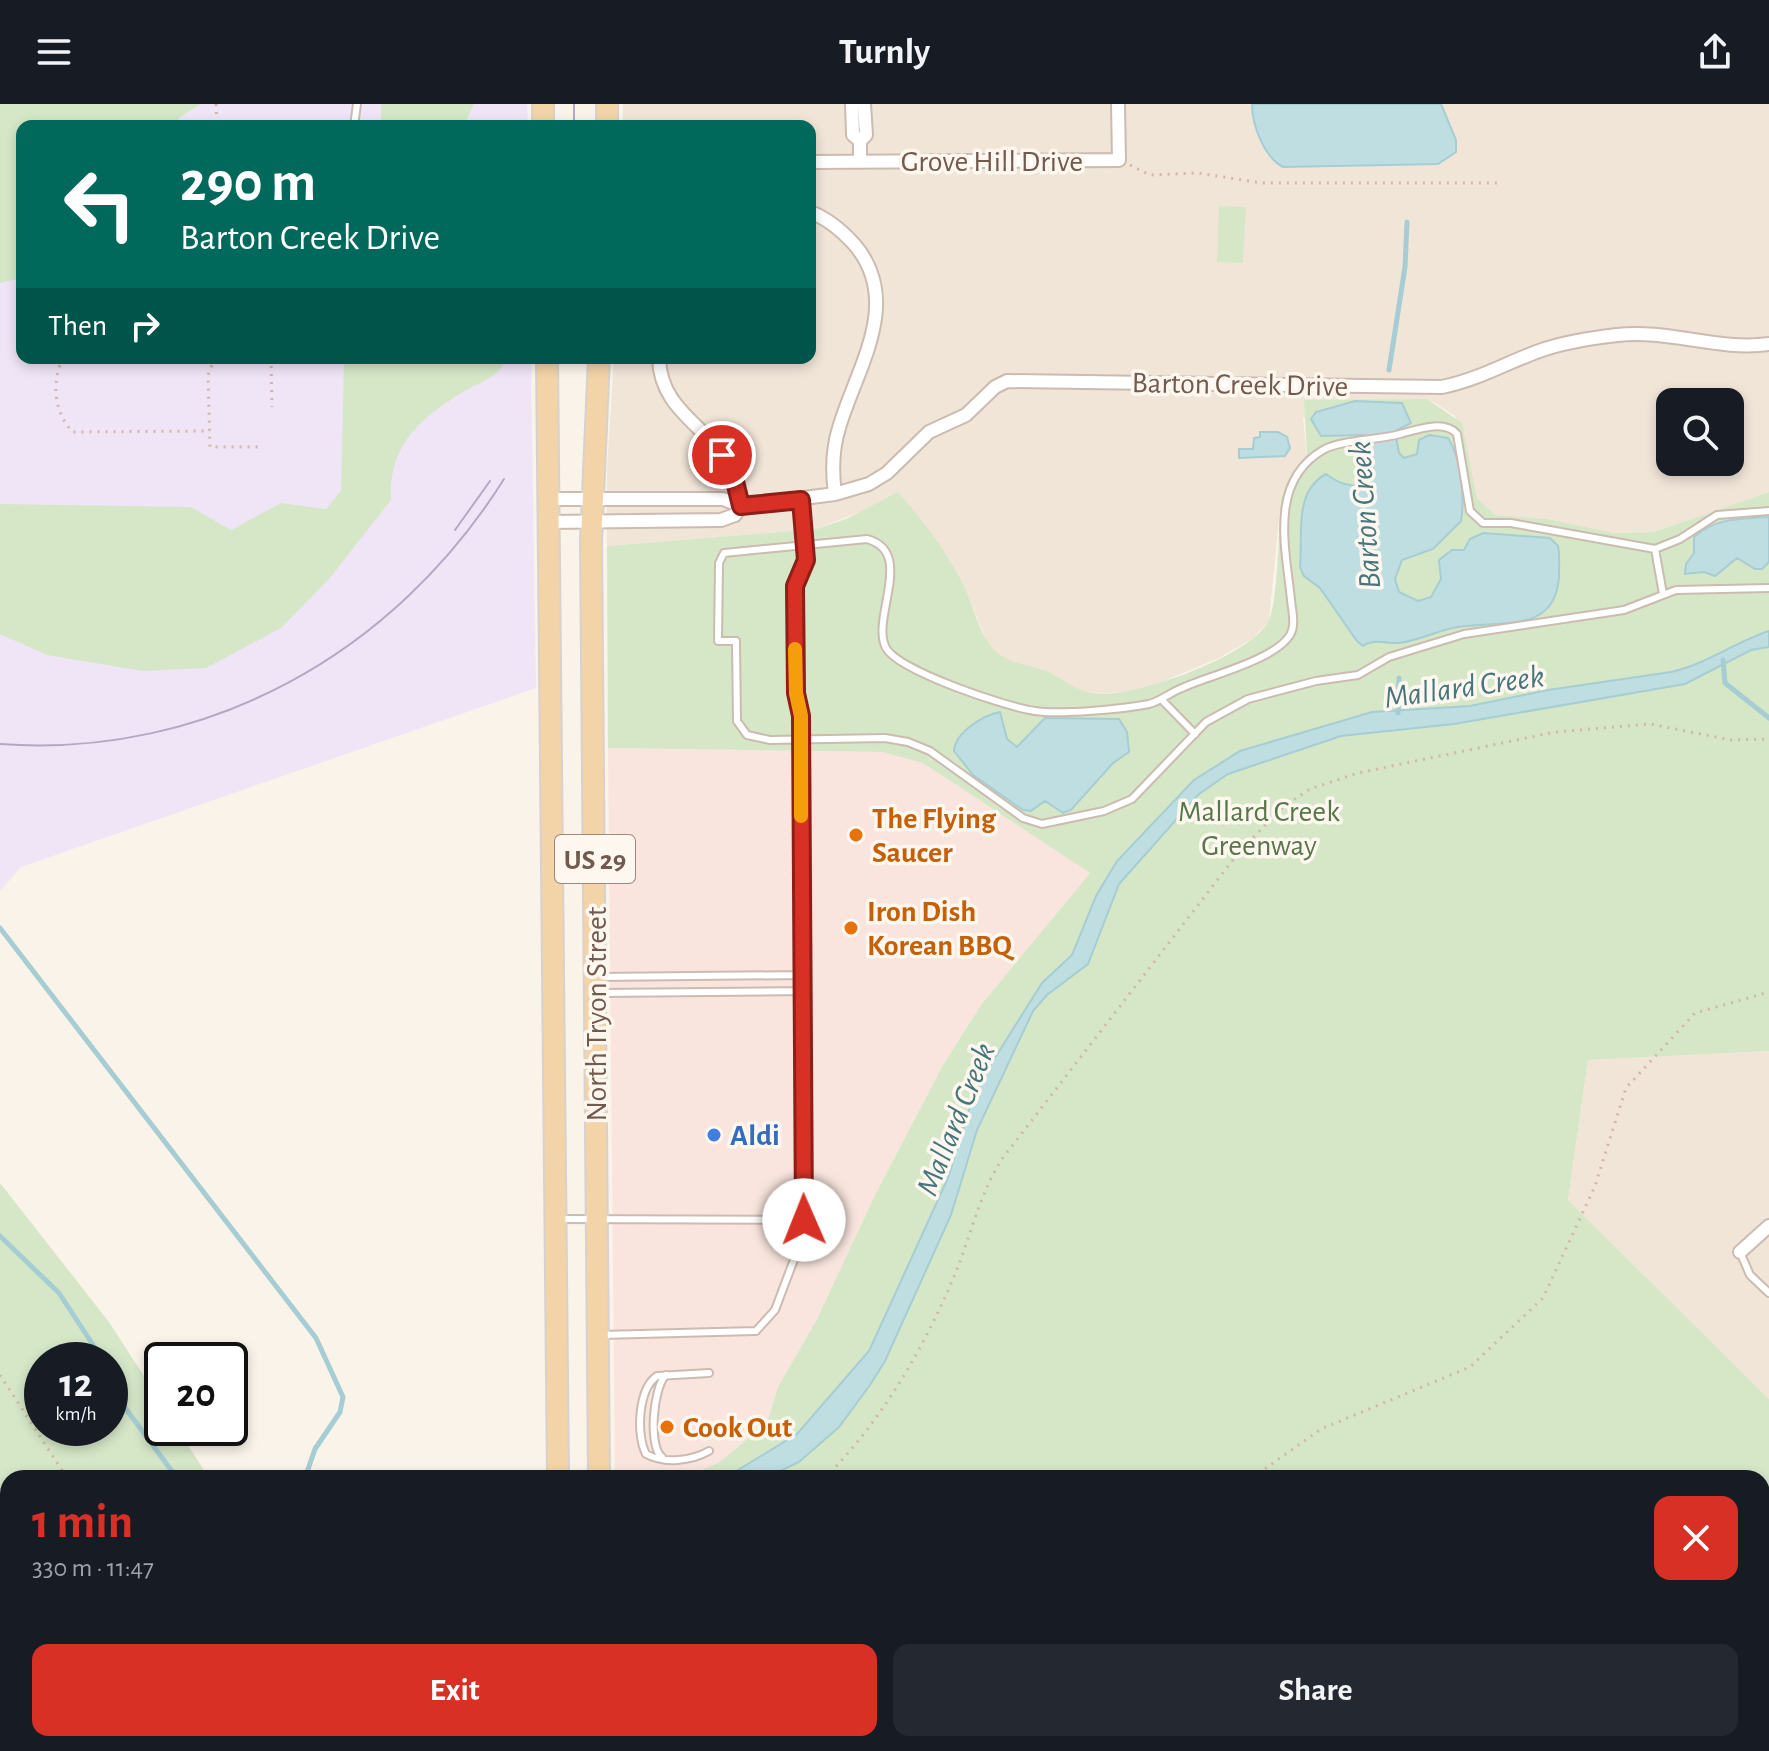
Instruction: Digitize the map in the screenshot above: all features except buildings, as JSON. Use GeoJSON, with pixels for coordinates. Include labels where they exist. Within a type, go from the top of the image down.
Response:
{"type":"FeatureCollection","features":[{"type":"Feature","properties":{"kind":"main road","name":"North Tryon Street"},"geometry":{"type":"LineString","coordinates":[[547,364],[558,1470]]}},
{"type":"Feature","properties":{"kind":"main road","name":"North Tryon Street"},"geometry":{"type":"LineString","coordinates":[[599,364],[591,521],[599,1470]]}},
{"type":"Feature","properties":{"kind":"street"},"geometry":{"type":"LineString","coordinates":[[852,104],[853,135],[860,141]]}},
{"type":"Feature","properties":{"kind":"street"},"geometry":{"type":"LineString","coordinates":[[860,161],[860,141],[866,135],[864,104]]}},
{"type":"Feature","properties":{"kind":"street","name":"Grove Hill Drive"},"geometry":{"type":"LineString","coordinates":[[816,162],[1119,160],[1118,104]]}},
{"type":"Feature","properties":{"kind":"street"},"geometry":{"type":"LineString","coordinates":[[816,215],[830,222],[857,247],[870,270],[876,296],[869,354],[835,444],[835,494]]}},
{"type":"Feature","properties":{"kind":"street","name":"Barton Creek Drive"},"geometry":{"type":"LineString","coordinates":[[550,499],[723,499],[741,506],[835,494],[880,478],[929,432],[966,415],[995,387],[1007,381],[1426,388],[1471,379],[1554,347],[1617,335],[1672,336],[1737,346],[1769,344]]}},
{"type":"Feature","properties":{"kind":"street"},"geometry":{"type":"LineString","coordinates":[[660,364],[662,381],[670,399],[729,463],[741,506]]}},
{"type":"Feature","properties":{"kind":"street","name":"Barton Creek Drive"},"geometry":{"type":"LineString","coordinates":[[551,522],[721,520],[735,515],[741,506]]}},
{"type":"Feature","properties":{"kind":"street"},"geometry":{"type":"LineString","coordinates":[[1740,1252],[1769,1226]]}},
{"type":"Feature","properties":{"kind":"lane"},"geometry":{"type":"LineString","coordinates":[[1769,511],[1717,515],[1680,539],[1655,549],[1520,524],[1477,521],[1470,511],[1460,441],[1454,430],[1434,427],[1321,451],[1288,491],[1284,551],[1293,624],[1289,637],[1256,658],[1147,704],[1037,712],[963,690],[903,662],[887,649],[882,635],[889,573],[887,555],[879,543],[863,539],[728,552],[720,560],[718,568],[718,641],[736,641],[737,725],[754,738],[801,741],[885,738],[918,745],[1023,818],[1042,824],[1090,815],[1132,799],[1214,716],[1248,699],[1316,681],[1358,675],[1389,657],[1437,641],[1624,610],[1663,594],[1769,588]]}},
{"type":"Feature","properties":{"kind":"lane"},"geometry":{"type":"LineString","coordinates":[[597,1335],[756,1331],[775,1310],[801,1244],[804,1220],[801,741],[796,693],[795,586],[805,564],[801,500]]}},
{"type":"Feature","properties":{"kind":"lane"},"geometry":{"type":"LineString","coordinates":[[1655,549],[1663,594]]}},
{"type":"Feature","properties":{"kind":"lane"},"geometry":{"type":"LineString","coordinates":[[1161,699],[1195,734]]}},
{"type":"Feature","properties":{"kind":"lane"},"geometry":{"type":"LineString","coordinates":[[597,985],[802,975]]}},
{"type":"Feature","properties":{"kind":"lane"},"geometry":{"type":"LineString","coordinates":[[597,985],[802,991]]}},
{"type":"Feature","properties":{"kind":"lane"},"geometry":{"type":"LineString","coordinates":[[557,1219],[804,1220]]}},
{"type":"Feature","properties":{"kind":"lane"},"geometry":{"type":"LineString","coordinates":[[1740,1252],[1750,1275],[1769,1293]]}},
{"type":"Feature","properties":{"kind":"lane"},"geometry":{"type":"LineString","coordinates":[[709,1373],[669,1374],[652,1379],[645,1387],[641,1402],[644,1452],[657,1459],[670,1459],[694,1457],[709,1451]]}},
{"type":"Feature","properties":{"kind":"lane"},"geometry":{"type":"LineString","coordinates":[[669,1374],[656,1388],[655,1448],[659,1456],[670,1459]]}},
{"type":"Feature","properties":{"kind":"path"},"geometry":{"type":"LineString","coordinates":[[1119,160],[1150,175],[1198,173],[1262,183],[1499,183]]}},
{"type":"Feature","properties":{"kind":"path"},"geometry":{"type":"LineString","coordinates":[[61,364],[57,374],[57,403],[73,432],[210,431]]}},
{"type":"Feature","properties":{"kind":"path"},"geometry":{"type":"LineString","coordinates":[[213,364],[208,375],[210,447],[258,447]]}},
{"type":"Feature","properties":{"kind":"path"},"geometry":{"type":"LineString","coordinates":[[271,364],[272,407]]}},
{"type":"Feature","properties":{"kind":"path"},"geometry":{"type":"LineString","coordinates":[[832,1470],[874,1424],[905,1374],[948,1291],[977,1210],[1002,1159],[1239,852],[1292,800],[1320,784],[1358,773],[1542,733],[1650,724],[1731,740],[1769,739]]}},
{"type":"Feature","properties":{"kind":"path"},"geometry":{"type":"LineString","coordinates":[[1263,1470],[1321,1429],[1470,1367],[1543,1298],[1595,1186],[1626,1088],[1695,1013],[1769,992]]}},
{"type":"Feature","properties":{"kind":"path"},"geometry":{"type":"LineString","coordinates":[[0,1375],[62,1470]]}},
{"type":"Feature","properties":{"kind":"shaded area"},"geometry":{"type":"Polygon","coordinates":[[[0,104],[527,104],[528,120],[16,120],[16,364],[531,364],[536,688],[21,867],[0,891],[0,104]]]}},
{"type":"Feature","properties":{"kind":"shaded area"},"geometry":{"type":"Polygon","coordinates":[[[623,104],[1769,104],[1769,492],[1654,532],[1614,533],[1548,519],[1495,515],[1477,498],[1455,416],[1433,402],[1427,399],[1303,418],[1307,455],[1284,489],[1281,499],[1269,621],[1252,639],[1217,659],[1144,689],[1102,694],[1077,691],[1045,671],[1010,662],[997,652],[987,642],[963,584],[917,515],[870,508],[816,529],[607,546],[607,469],[614,364],[816,364],[816,120],[623,120],[623,104]]]}},
{"type":"Feature","properties":{"kind":"shaded area"},"geometry":{"type":"Polygon","coordinates":[[[608,748],[883,752],[923,763],[1090,873],[981,1005],[943,1065],[875,1195],[817,1319],[778,1387],[767,1423],[718,1463],[702,1470],[615,1470],[608,748]]]}},
{"type":"Feature","properties":{"kind":"shaded area"},"geometry":{"type":"Polygon","coordinates":[[[1769,1051],[1769,1399],[1568,1200],[1588,1060],[1769,1051]]]}},
{"type":"Feature","properties":{"kind":"green space"},"geometry":{"type":"Polygon","coordinates":[[[0,104],[201,104],[178,120],[16,120],[16,279],[0,283],[0,104]]]}},
{"type":"Feature","properties":{"kind":"green space"},"geometry":{"type":"Polygon","coordinates":[[[381,104],[474,104],[467,120],[381,120],[381,104]]]}},
{"type":"Feature","properties":{"kind":"green space"},"geometry":{"type":"Polygon","coordinates":[[[1219,206],[1246,207],[1243,263],[1217,262],[1219,206]]]}},
{"type":"Feature","properties":{"kind":"green space"},"geometry":{"type":"Polygon","coordinates":[[[344,364],[504,364],[492,376],[443,405],[418,426],[408,438],[394,466],[391,500],[329,579],[281,628],[206,668],[143,671],[47,655],[0,634],[0,504],[191,507],[231,530],[281,503],[326,509],[341,491],[344,364]]]}},
{"type":"Feature","properties":{"kind":"green space","name":"Mallard Creek Greenway"},"geometry":{"type":"Polygon","coordinates":[[[1427,399],[1462,423],[1477,498],[1495,515],[1548,519],[1614,533],[1654,532],[1769,492],[1769,1051],[1588,1060],[1568,1200],[1769,1399],[1769,1470],[702,1470],[718,1463],[767,1423],[778,1387],[817,1319],[875,1195],[943,1065],[981,1005],[1090,873],[923,763],[883,752],[608,748],[607,546],[816,529],[846,519],[898,492],[950,561],[981,629],[996,651],[1085,691],[1118,693],[1166,681],[1218,659],[1258,634],[1269,620],[1276,580],[1281,499],[1286,484],[1307,455],[1304,400],[1427,399]]]}},
{"type":"Feature","properties":{"kind":"green space"},"geometry":{"type":"Polygon","coordinates":[[[0,1183],[122,1342],[24,1342],[24,1446],[128,1446],[128,1351],[144,1376],[144,1446],[189,1446],[204,1470],[0,1470],[0,1183]]]}},
{"type":"Feature","properties":{"kind":"water"},"geometry":{"type":"Polygon","coordinates":[[[1252,104],[1441,104],[1456,140],[1456,152],[1438,164],[1283,167],[1270,156],[1260,140],[1252,104]]]}},
{"type":"Feature","properties":{"kind":"water"},"geometry":{"type":"Polygon","coordinates":[[[1355,401],[1402,403],[1411,423],[1395,431],[1399,453],[1404,458],[1417,454],[1419,440],[1429,435],[1448,438],[1459,467],[1461,521],[1433,549],[1402,560],[1395,579],[1399,592],[1418,601],[1431,597],[1441,579],[1439,560],[1452,550],[1464,550],[1470,539],[1483,533],[1550,538],[1558,546],[1559,577],[1548,608],[1524,621],[1458,627],[1406,642],[1376,642],[1363,646],[1357,641],[1320,588],[1304,576],[1300,567],[1302,515],[1308,492],[1326,474],[1351,485],[1361,484],[1372,471],[1370,448],[1363,435],[1321,436],[1311,419],[1316,412],[1355,401]]]}},
{"type":"Feature","properties":{"kind":"water"},"geometry":{"type":"Polygon","coordinates":[[[1260,432],[1278,432],[1287,437],[1290,448],[1285,456],[1239,458],[1239,449],[1253,449],[1254,438],[1260,437],[1260,432]]]}},
{"type":"Feature","properties":{"kind":"water"},"geometry":{"type":"Polygon","coordinates":[[[1769,517],[1769,562],[1762,569],[1755,569],[1737,558],[1715,576],[1704,572],[1685,574],[1686,564],[1694,553],[1694,537],[1703,530],[1730,520],[1769,517]]]}},
{"type":"Feature","properties":{"kind":"water"},"geometry":{"type":"Polygon","coordinates":[[[1769,631],[1769,647],[1751,650],[1685,684],[1454,724],[1341,736],[1228,774],[1199,794],[1119,884],[1088,964],[1047,995],[1033,1011],[977,1130],[951,1215],[885,1361],[870,1385],[839,1427],[799,1462],[782,1470],[738,1470],[797,1434],[869,1351],[948,1178],[973,1097],[986,1072],[1042,983],[1072,955],[1096,896],[1117,861],[1194,780],[1240,751],[1372,712],[1470,706],[1548,690],[1671,672],[1697,664],[1769,631]]]}},
{"type":"Feature","properties":{"kind":"water"},"geometry":{"type":"Polygon","coordinates":[[[1000,712],[1007,739],[1017,747],[1045,718],[1119,719],[1127,732],[1129,752],[1113,763],[1071,810],[1063,813],[1045,801],[1031,811],[1023,810],[973,775],[954,751],[965,731],[1000,712]]]}},
{"type":"Feature","properties":{"kind":"waterway","name":"Barton Creek"},"geometry":{"type":"LineString","coordinates":[[1389,370],[1405,267],[1407,222]]}},
{"type":"Feature","properties":{"kind":"waterway"},"geometry":{"type":"LineString","coordinates":[[1723,660],[1725,683],[1769,718]]}},
{"type":"Feature","properties":{"kind":"waterway","name":"Barton Creek"},"geometry":{"type":"LineString","coordinates":[[1398,713],[1399,678]]}},
{"type":"Feature","properties":{"kind":"waterway"},"geometry":{"type":"LineString","coordinates":[[0,928],[316,1338],[343,1397],[340,1412],[315,1449],[308,1470]]}},
{"type":"Feature","properties":{"kind":"waterway"},"geometry":{"type":"LineString","coordinates":[[0,1236],[59,1293],[91,1342]]}},
{"type":"Feature","properties":{"kind":"waterway"},"geometry":{"type":"LineString","coordinates":[[128,1412],[171,1470]]}},
{"type":"Feature","properties":{"kind":"tram line"},"geometry":{"type":"LineString","coordinates":[[574,104],[574,120]]}},
{"type":"Feature","properties":{"kind":"tram line"},"geometry":{"type":"LineString","coordinates":[[0,744],[77,744],[151,733],[222,713],[289,682],[351,643],[408,596],[460,541],[504,479]]}},
{"type":"Feature","properties":{"kind":"tram line"},"geometry":{"type":"LineString","coordinates":[[455,530],[490,481]]}},
{"type":"Feature","properties":{"kind":"slow traffic"},"geometry":{"type":"LineString","coordinates":[[795,649],[796,693],[801,716],[801,816]]}},
{"type":"Feature","properties":{"kind":"place","name":"The Flying Saucer"},"geometry":{"type":"Point","coordinates":[856,835]}},
{"type":"Feature","properties":{"kind":"place","name":"Iron Dish Korean BBQ"},"geometry":{"type":"Point","coordinates":[851,928]}},
{"type":"Feature","properties":{"kind":"place","name":"Aldi"},"geometry":{"type":"Point","coordinates":[714,1135]}},
{"type":"Feature","properties":{"kind":"place","name":"Cook Out"},"geometry":{"type":"Point","coordinates":[667,1427]}},
{"type":"Feature","properties":{"kind":"route"},"geometry":{"type":"LineString","coordinates":[[722,455],[732,469],[741,506],[801,500],[804,526],[806,560],[795,586],[796,693],[801,716],[804,1220]]}},
{"type":"Feature","properties":{"kind":"water label","name":"Mallard Creek"},"geometry":{"type":"Point","coordinates":[1464,686]}},
{"type":"Feature","properties":{"kind":"water label","name":"Mallard Creek"},"geometry":{"type":"Point","coordinates":[955,1119]}}]}
